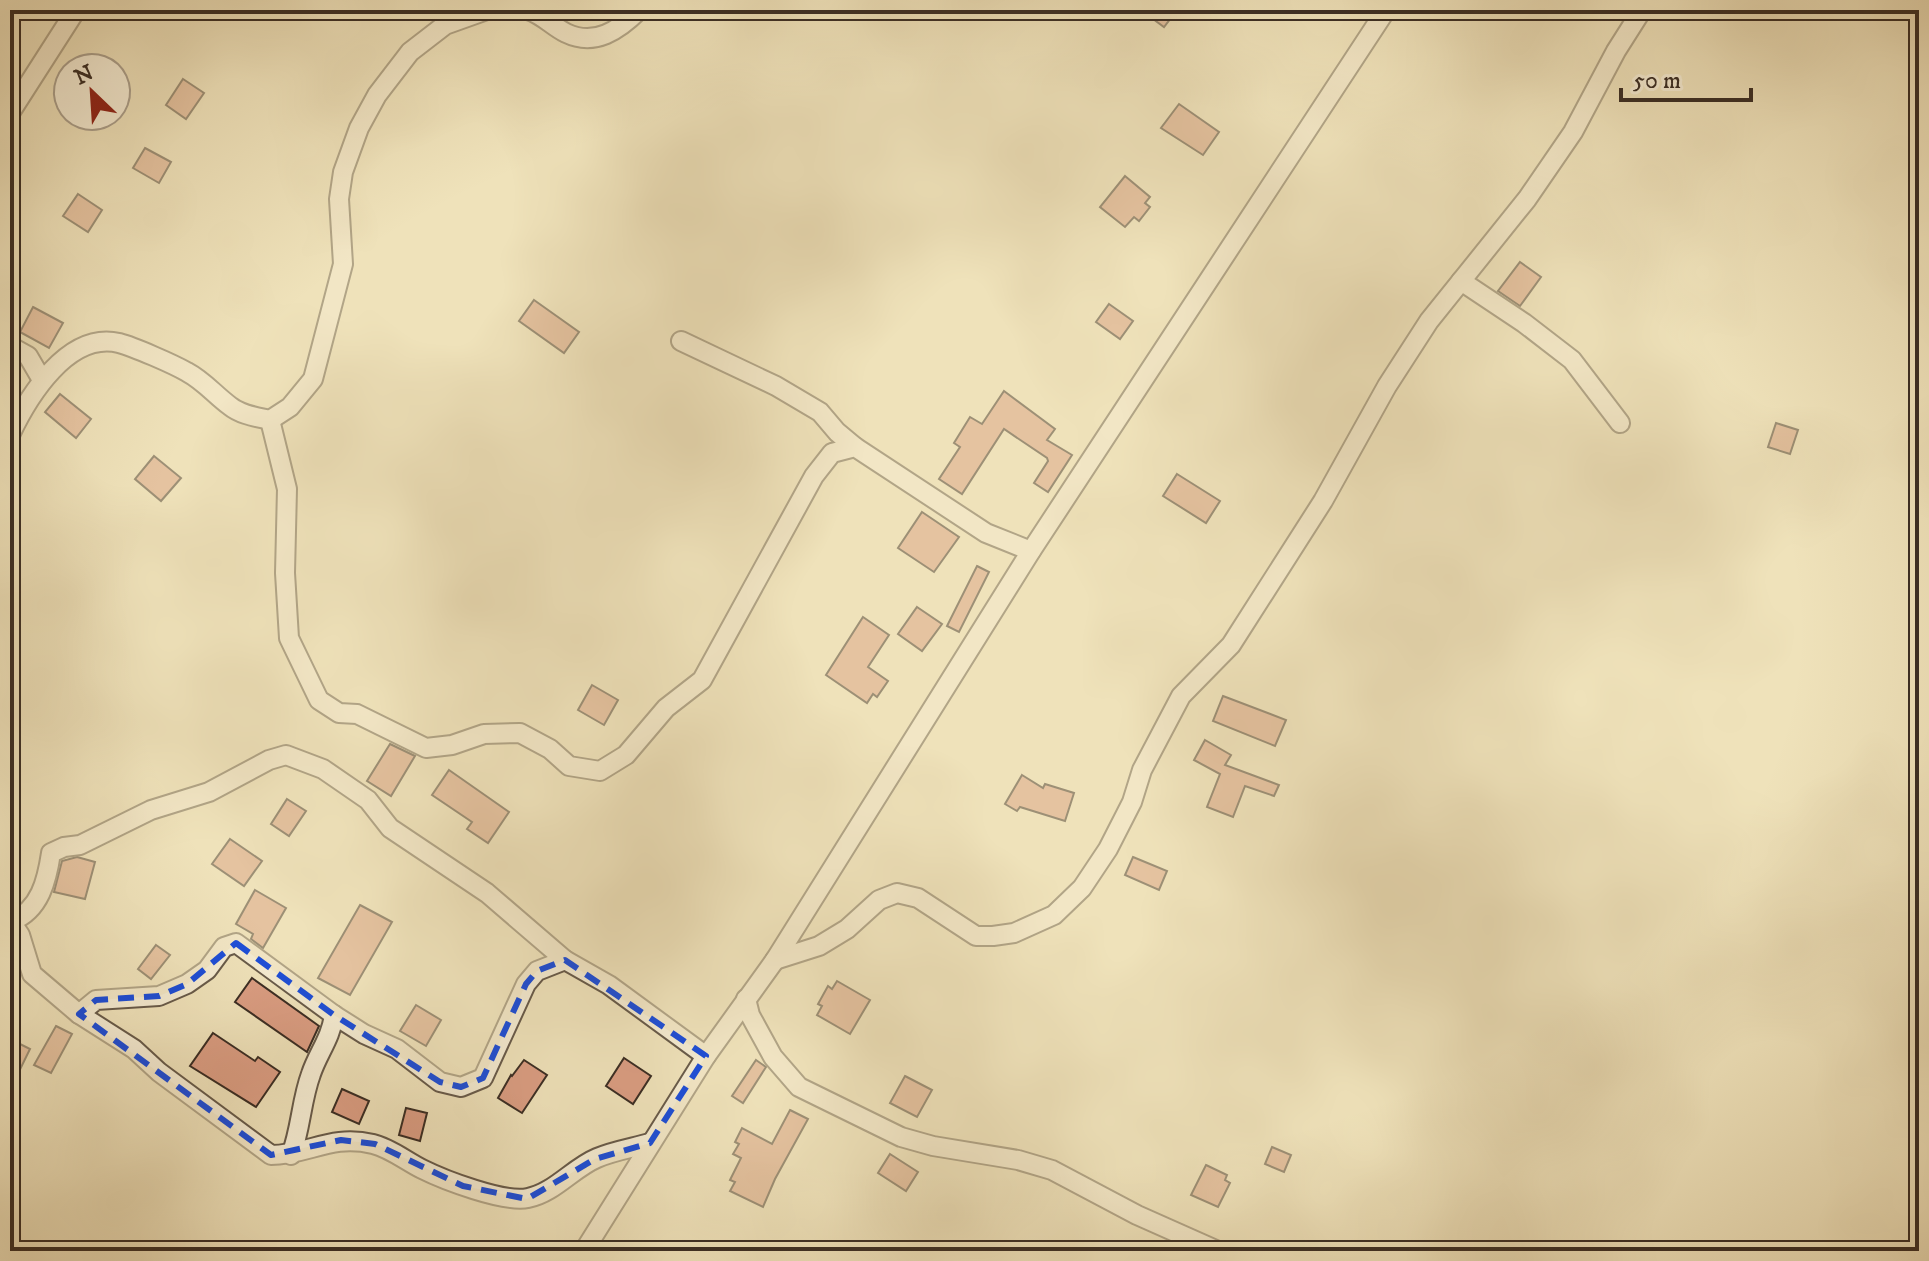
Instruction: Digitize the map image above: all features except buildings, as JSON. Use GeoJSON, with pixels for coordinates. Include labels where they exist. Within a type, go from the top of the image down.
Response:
{"type":"FeatureCollection","features":[{"type":"Feature","properties":{"kind":"street"},"geometry":{"type":"LineString","coordinates":[[10,113],[76,10]]}},
{"type":"Feature","properties":{"kind":"street"},"geometry":{"type":"LineString","coordinates":[[10,435],[42,380],[66,358],[96,343],[119,343],[188,372],[213,389],[231,408],[249,416],[270,420],[290,407],[313,379],[343,264],[339,199],[343,172],[365,117],[377,95],[410,52],[445,25],[487,10]]}},
{"type":"Feature","properties":{"kind":"street"},"geometry":{"type":"LineString","coordinates":[[528,10],[539,14],[565,33],[585,39],[616,32],[639,10]]}},
{"type":"Feature","properties":{"kind":"street"},"geometry":{"type":"LineString","coordinates":[[584,1251],[706,1056],[775,960],[1031,551],[1386,10]]}},
{"type":"Feature","properties":{"kind":"street"},"geometry":{"type":"LineString","coordinates":[[775,960],[819,946],[847,929],[879,900],[897,893],[918,898],[976,936],[993,936],[1014,933],[1054,915],[1082,888],[1114,837],[1132,802],[1142,770],[1181,696],[1231,645],[1323,501],[1429,321],[1527,199],[1573,132],[1642,10]]}},
{"type":"Feature","properties":{"kind":"street"},"geometry":{"type":"LineString","coordinates":[[1461,281],[1572,360],[1620,423]]}},
{"type":"Feature","properties":{"kind":"street"},"geometry":{"type":"LineString","coordinates":[[681,341],[776,386],[820,412],[855,447],[986,533],[1031,551]]}},
{"type":"Feature","properties":{"kind":"street"},"geometry":{"type":"LineString","coordinates":[[10,346],[28,356],[42,380]]}},
{"type":"Feature","properties":{"kind":"street"},"geometry":{"type":"LineString","coordinates":[[270,420],[287,489],[285,573],[289,638],[319,700],[339,713],[357,714],[426,748],[452,745],[484,734],[520,733],[550,749],[569,766],[600,771],[626,755],[666,708],[702,680],[814,476],[832,453],[855,447]]}},
{"type":"Feature","properties":{"kind":"street"},"geometry":{"type":"LineString","coordinates":[[650,1143],[595,1159],[549,1189],[527,1199],[499,1196],[463,1186],[375,1144],[341,1140],[315,1145],[291,1155],[271,1155],[159,1072],[134,1049],[79,1014],[32,974],[11,920],[24,916],[41,892],[51,853],[80,845],[151,810],[209,792],[269,760],[286,755],[323,769],[368,800],[390,828],[487,893],[565,960],[609,985],[706,1056]]}},
{"type":"Feature","properties":{"kind":"street"},"geometry":{"type":"LineString","coordinates":[[79,1014],[96,1000],[159,996],[187,984],[207,970],[224,947],[236,943],[334,1015],[364,1034],[397,1049],[440,1082],[461,1087],[483,1078],[526,984],[537,971],[565,960]]}},
{"type":"Feature","properties":{"kind":"street"},"geometry":{"type":"LineString","coordinates":[[746,999],[750,1015],[773,1057],[799,1087],[901,1137],[933,1146],[1018,1160],[1052,1170],[1137,1215],[1218,1251]]}},
{"type":"Feature","properties":{"kind":"street"},"geometry":{"type":"LineString","coordinates":[[291,1155],[312,1071],[325,1047],[334,1015]]}},
{"type":"Feature","properties":{"kind":"highlighted area"},"geometry":{"type":"Polygon","coordinates":[[[236,943],[334,1015],[440,1082],[461,1087],[483,1078],[526,984],[537,971],[565,960],[706,1056],[650,1143],[595,1159],[527,1199],[463,1186],[375,1144],[341,1140],[271,1155],[79,1014],[96,1000],[159,996],[187,984],[236,943]]]}}]}
